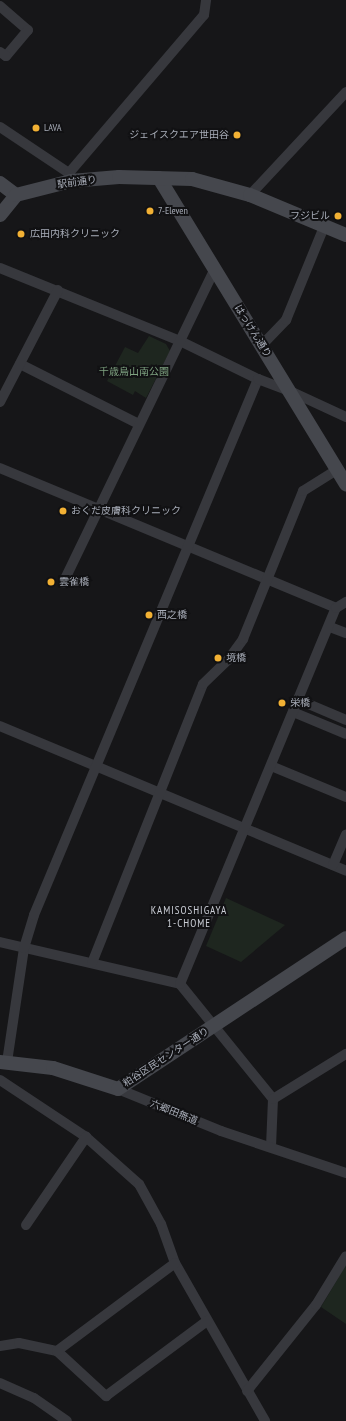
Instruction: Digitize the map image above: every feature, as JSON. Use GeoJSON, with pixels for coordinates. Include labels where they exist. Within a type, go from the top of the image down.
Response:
{"type":"FeatureCollection","features":[{"type":"Feature","properties":{"kind":"street"},"geometry":{"type":"LineString","coordinates":[[0,127],[70,177],[204,15],[206,0]]}},
{"type":"Feature","properties":{"kind":"street"},"geometry":{"type":"LineString","coordinates":[[0,6],[28,30],[6,56],[0,52]]}},
{"type":"Feature","properties":{"kind":"street"},"geometry":{"type":"LineString","coordinates":[[250,195],[346,92]]}},
{"type":"Feature","properties":{"kind":"street","name":"駅前通り"},"geometry":{"type":"LineString","coordinates":[[16,195],[70,177],[119,176],[192,179],[250,195],[324,227],[346,234]]}},
{"type":"Feature","properties":{"kind":"street","name":"はっけん通り"},"geometry":{"type":"LineString","coordinates":[[159,178],[262,344],[346,484]]}},
{"type":"Feature","properties":{"kind":"street"},"geometry":{"type":"LineString","coordinates":[[0,183],[16,195],[0,215]]}},
{"type":"Feature","properties":{"kind":"street"},"geometry":{"type":"LineString","coordinates":[[262,344],[286,320],[324,227]]}},
{"type":"Feature","properties":{"kind":"street"},"geometry":{"type":"LineString","coordinates":[[0,268],[58,290],[180,341],[258,379],[346,417]]}},
{"type":"Feature","properties":{"kind":"street"},"geometry":{"type":"LineString","coordinates":[[63,583],[215,269]]}},
{"type":"Feature","properties":{"kind":"street"},"geometry":{"type":"LineString","coordinates":[[0,402],[58,290]]}},
{"type":"Feature","properties":{"kind":"street"},"geometry":{"type":"LineString","coordinates":[[20,364],[139,424]]}},
{"type":"Feature","properties":{"kind":"street"},"geometry":{"type":"LineString","coordinates":[[4,1062],[24,948],[34,915],[97,768],[258,379]]}},
{"type":"Feature","properties":{"kind":"street"},"geometry":{"type":"LineString","coordinates":[[0,468],[190,545],[336,608]]}},
{"type":"Feature","properties":{"kind":"street"},"geometry":{"type":"LineString","coordinates":[[92,963],[162,792],[204,684],[228,660],[243,639],[270,580],[303,491],[337,470]]}},
{"type":"Feature","properties":{"kind":"street"},"geometry":{"type":"LineString","coordinates":[[180,984],[330,626],[336,608],[346,602]]}},
{"type":"Feature","properties":{"kind":"street"},"geometry":{"type":"LineString","coordinates":[[330,626],[346,633]]}},
{"type":"Feature","properties":{"kind":"street"},"geometry":{"type":"LineString","coordinates":[[299,700],[346,720]]}},
{"type":"Feature","properties":{"kind":"street"},"geometry":{"type":"LineString","coordinates":[[294,712],[346,734]]}},
{"type":"Feature","properties":{"kind":"street"},"geometry":{"type":"LineString","coordinates":[[0,726],[97,768],[162,792],[245,829],[346,871]]}},
{"type":"Feature","properties":{"kind":"street"},"geometry":{"type":"LineString","coordinates":[[271,766],[346,797]]}},
{"type":"Feature","properties":{"kind":"street"},"geometry":{"type":"LineString","coordinates":[[333,865],[346,835]]}},
{"type":"Feature","properties":{"kind":"street","name":"粕谷区民センター通り"},"geometry":{"type":"LineString","coordinates":[[118,1089],[346,938]]}},
{"type":"Feature","properties":{"kind":"street"},"geometry":{"type":"LineString","coordinates":[[0,942],[180,984],[273,1099],[270,1147]]}},
{"type":"Feature","properties":{"kind":"street"},"geometry":{"type":"LineString","coordinates":[[273,1099],[346,1054]]}},
{"type":"Feature","properties":{"kind":"street","name":"六郷田無道"},"geometry":{"type":"LineString","coordinates":[[4,1062],[53,1068],[118,1089],[270,1147],[346,1173]]}},
{"type":"Feature","properties":{"kind":"street"},"geometry":{"type":"LineString","coordinates":[[0,1080],[86,1137],[139,1184],[161,1224],[175,1263],[265,1421]]}},
{"type":"Feature","properties":{"kind":"street"},"geometry":{"type":"LineString","coordinates":[[26,1225],[86,1137]]}},
{"type":"Feature","properties":{"kind":"street"},"geometry":{"type":"LineString","coordinates":[[247,1391],[316,1305],[346,1256]]}},
{"type":"Feature","properties":{"kind":"street"},"geometry":{"type":"LineString","coordinates":[[57,1351],[175,1263]]}},
{"type":"Feature","properties":{"kind":"street"},"geometry":{"type":"LineString","coordinates":[[0,1346],[19,1343],[57,1351],[106,1396],[207,1321]]}},
{"type":"Feature","properties":{"kind":"street"},"geometry":{"type":"LineString","coordinates":[[0,1384],[34,1398],[67,1421]]}},
{"type":"Feature","properties":{"kind":"green space","name":"千歳烏山南公園"},"geometry":{"type":"Polygon","coordinates":[[[149,336],[166,344],[170,351],[146,398],[135,391],[133,395],[107,381],[125,347],[138,353],[149,336]]]}},
{"type":"Feature","properties":{"kind":"green space"},"geometry":{"type":"Polygon","coordinates":[[[226,898],[285,925],[241,962],[206,946],[226,898]]]}},
{"type":"Feature","properties":{"kind":"green space"},"geometry":{"type":"Polygon","coordinates":[[[346,1265],[346,1324],[321,1307],[346,1265]]]}},
{"type":"Feature","properties":{"kind":"place","name":"LAVA"},"geometry":{"type":"Point","coordinates":[36,128]}},
{"type":"Feature","properties":{"kind":"place","name":"ジェイスクエア世田谷"},"geometry":{"type":"Point","coordinates":[237,135]}},
{"type":"Feature","properties":{"kind":"place","name":"7-Eleven"},"geometry":{"type":"Point","coordinates":[150,211]}},
{"type":"Feature","properties":{"kind":"place","name":"フジビル"},"geometry":{"type":"Point","coordinates":[338,216]}},
{"type":"Feature","properties":{"kind":"place","name":"広田内科クリニック"},"geometry":{"type":"Point","coordinates":[21,234]}},
{"type":"Feature","properties":{"kind":"place","name":"おくだ皮膚科クリニック"},"geometry":{"type":"Point","coordinates":[63,511]}},
{"type":"Feature","properties":{"kind":"place","name":"雲雀橋"},"geometry":{"type":"Point","coordinates":[51,582]}},
{"type":"Feature","properties":{"kind":"place","name":"西之橋"},"geometry":{"type":"Point","coordinates":[149,615]}},
{"type":"Feature","properties":{"kind":"place","name":"境橋"},"geometry":{"type":"Point","coordinates":[218,658]}},
{"type":"Feature","properties":{"kind":"place","name":"栄橋"},"geometry":{"type":"Point","coordinates":[282,703]}},
{"type":"Feature","properties":{"kind":"district","name":"KAMISOSHIGAYA 1-CHOME"},"geometry":{"type":"Point","coordinates":[189,917]}}]}
